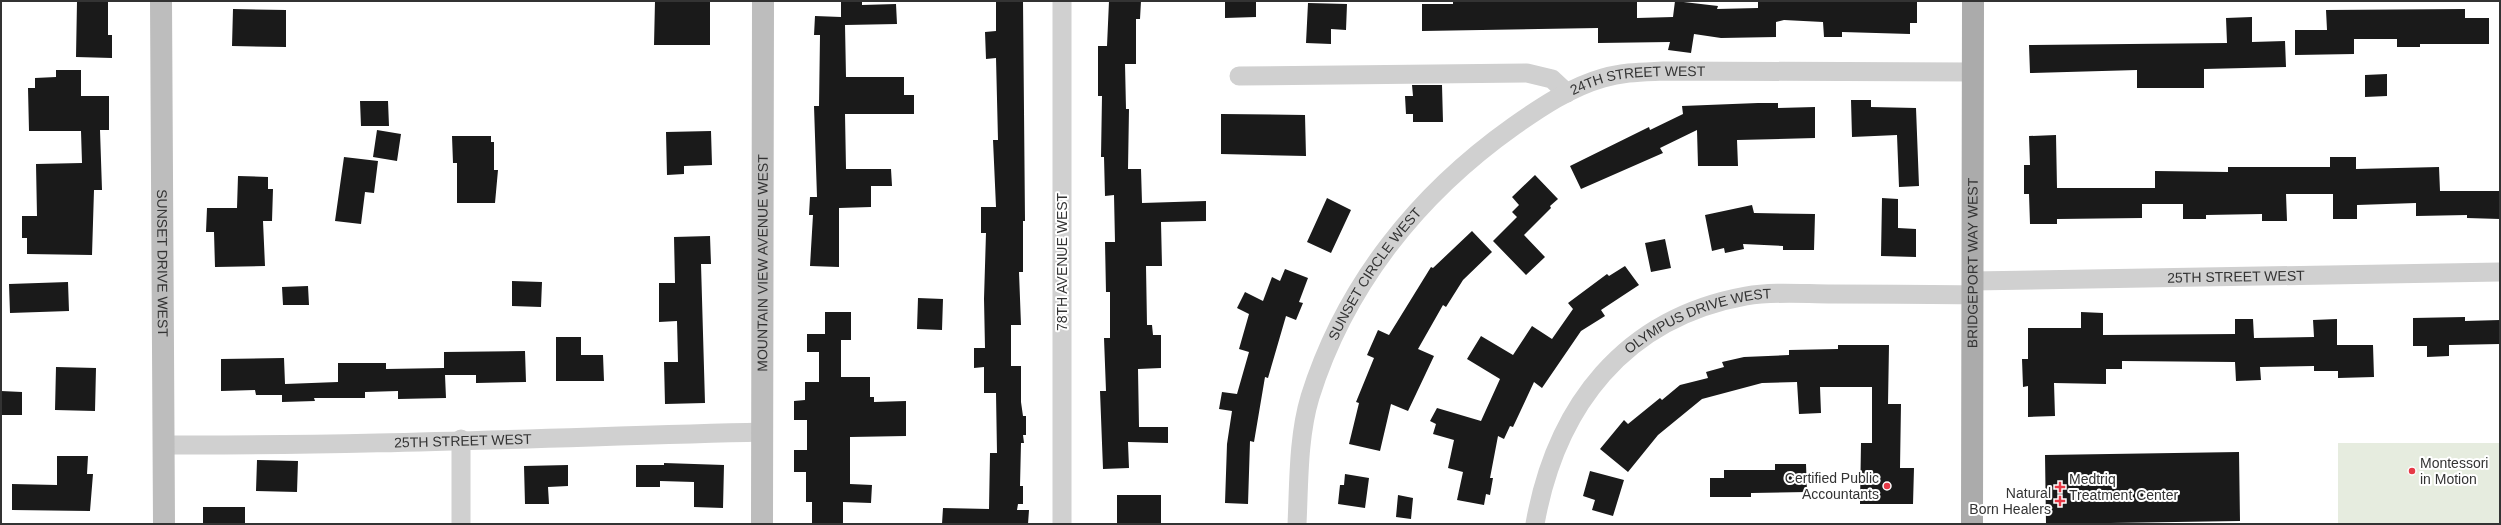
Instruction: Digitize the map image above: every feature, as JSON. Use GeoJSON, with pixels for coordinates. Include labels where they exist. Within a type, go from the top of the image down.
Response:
{"type":"FeatureCollection","features":[{"type":"Feature","properties":{"kind":"main road","name":"BRIDGEPORT WAY WEST"},"geometry":{"type":"LineString","coordinates":[[1972,524],[1973,1]]}},
{"type":"Feature","properties":{"kind":"street","name":"SUNSET DRIVE WEST"},"geometry":{"type":"LineString","coordinates":[[161,1],[164,524]]}},
{"type":"Feature","properties":{"kind":"street","name":"MOUNTAIN VIEW AVENUE WEST"},"geometry":{"type":"LineString","coordinates":[[762,524],[763,1]]}},
{"type":"Feature","properties":{"kind":"street","name":"78TH AVENUE WEST"},"geometry":{"type":"LineString","coordinates":[[1062,1],[1062,524]]}},
{"type":"Feature","properties":{"kind":"street","name":"24TH STREET WEST"},"geometry":{"type":"LineString","coordinates":[[1239,76],[1527,72],[1552,79],[1567,93],[1603,78],[1625,74],[1663,71],[1973,72]]}},
{"type":"Feature","properties":{"kind":"street","name":"SUNSET CIRCLE WEST"},"geometry":{"type":"LineString","coordinates":[[1297,524],[1301,451],[1310,399],[1326,355],[1365,278],[1397,232],[1436,191],[1503,134],[1567,93]]}},
{"type":"Feature","properties":{"kind":"street","name":"25TH STREET WEST"},"geometry":{"type":"LineString","coordinates":[[1972,288],[2500,272]]}},
{"type":"Feature","properties":{"kind":"street","name":"OLYMPUS DRIVE WEST"},"geometry":{"type":"LineString","coordinates":[[1535,524],[1559,443],[1582,398],[1608,367],[1635,344],[1658,329],[1718,303],[1765,294],[1972,288]]}},
{"type":"Feature","properties":{"kind":"street","name":"25TH STREET WEST"},"geometry":{"type":"LineString","coordinates":[[164,445],[311,446],[461,439],[762,432]]}},
{"type":"Feature","properties":{"kind":"street"},"geometry":{"type":"LineString","coordinates":[[460,524],[461,439]]}},
{"type":"Feature","properties":{"kind":"shaded area","name":"Montessori in Motion"},"geometry":{"type":"Polygon","coordinates":[[[2338,443],[2500,443],[2500,524],[2338,524],[2338,443]]]}},
{"type":"Feature","properties":{"kind":"building"},"geometry":{"type":"Polygon","coordinates":[[[77,1],[108,1],[108,35],[112,35],[112,58],[76,57],[77,1]]]}},
{"type":"Feature","properties":{"kind":"building"},"geometry":{"type":"Polygon","coordinates":[[[655,1],[710,1],[710,45],[654,45],[655,1]]]}},
{"type":"Feature","properties":{"kind":"building"},"geometry":{"type":"Polygon","coordinates":[[[841,1],[862,1],[862,5],[896,4],[897,24],[845,25],[846,77],[904,77],[904,95],[914,95],[914,114],[845,114],[846,169],[891,169],[892,186],[871,186],[871,207],[839,208],[839,267],[810,266],[813,215],[809,215],[810,197],[817,197],[814,106],[819,106],[820,35],[814,35],[815,16],[841,17],[841,1]]]}},
{"type":"Feature","properties":{"kind":"building"},"geometry":{"type":"Polygon","coordinates":[[[996,1],[1023,1],[1025,221],[1023,221],[1023,272],[1019,272],[1021,325],[1011,325],[1011,366],[1021,366],[1021,402],[1023,416],[1026,416],[1026,435],[1023,435],[1024,443],[1021,443],[1020,486],[1023,486],[1023,504],[1018,504],[1017,510],[1029,510],[1028,524],[942,524],[943,508],[989,509],[990,453],[997,453],[996,393],[984,393],[984,367],[974,368],[974,348],[985,348],[984,299],[986,233],[981,233],[981,207],[996,207],[993,140],[998,140],[996,58],[986,59],[985,32],[996,31],[996,1]]]}},
{"type":"Feature","properties":{"kind":"building"},"geometry":{"type":"Polygon","coordinates":[[[1109,1],[1141,1],[1140,19],[1136,19],[1136,64],[1125,64],[1126,109],[1129,109],[1128,169],[1141,169],[1142,203],[1206,201],[1206,221],[1161,222],[1162,266],[1146,266],[1147,325],[1152,325],[1153,335],[1161,335],[1161,368],[1138,369],[1139,427],[1168,427],[1168,443],[1128,442],[1129,468],[1103,469],[1100,391],[1106,391],[1104,338],[1110,338],[1110,292],[1106,292],[1105,242],[1115,242],[1114,195],[1105,196],[1104,157],[1101,157],[1102,96],[1098,96],[1098,46],[1107,46],[1109,1]]]}},
{"type":"Feature","properties":{"kind":"building"},"geometry":{"type":"Polygon","coordinates":[[[1225,1],[1256,1],[1256,17],[1225,18],[1225,1]]]}},
{"type":"Feature","properties":{"kind":"building"},"geometry":{"type":"Polygon","coordinates":[[[1453,1],[1637,1],[1637,18],[1673,17],[1675,1],[1718,6],[1717,9],[1758,8],[1758,1],[1917,1],[1917,23],[1910,23],[1910,34],[1842,32],[1842,37],[1824,37],[1823,22],[1784,20],[1776,22],[1776,37],[1721,38],[1694,34],[1691,53],[1668,50],[1670,42],[1598,43],[1598,28],[1422,31],[1422,4],[1453,4],[1453,1]]]}},
{"type":"Feature","properties":{"kind":"building"},"geometry":{"type":"Polygon","coordinates":[[[1308,3],[1347,4],[1346,30],[1331,29],[1331,44],[1306,43],[1308,3]]]}},
{"type":"Feature","properties":{"kind":"building"},"geometry":{"type":"Polygon","coordinates":[[[233,9],[286,10],[286,47],[232,46],[233,9]]]}},
{"type":"Feature","properties":{"kind":"building"},"geometry":{"type":"Polygon","coordinates":[[[2465,9],[2465,18],[2489,18],[2489,44],[2420,44],[2420,47],[2397,47],[2397,39],[2354,39],[2354,54],[2295,55],[2295,30],[2327,30],[2326,10],[2465,9]]]}},
{"type":"Feature","properties":{"kind":"building"},"geometry":{"type":"Polygon","coordinates":[[[2252,17],[2252,42],[2285,41],[2286,67],[2204,69],[2204,88],[2137,88],[2137,70],[2030,73],[2029,45],[2227,43],[2226,18],[2252,17]]]}},
{"type":"Feature","properties":{"kind":"building"},"geometry":{"type":"Polygon","coordinates":[[[56,70],[81,70],[81,96],[109,96],[109,130],[100,130],[102,190],[94,190],[92,255],[27,254],[27,238],[22,238],[22,216],[37,216],[36,164],[82,163],[81,131],[29,131],[28,88],[35,88],[35,78],[56,77],[56,70]]]}},
{"type":"Feature","properties":{"kind":"building"},"geometry":{"type":"Polygon","coordinates":[[[2387,74],[2387,96],[2365,97],[2365,75],[2387,74]]]}},
{"type":"Feature","properties":{"kind":"building"},"geometry":{"type":"Polygon","coordinates":[[[1412,85],[1442,85],[1443,122],[1413,122],[1413,114],[1406,114],[1405,96],[1413,96],[1412,85]]]}},
{"type":"Feature","properties":{"kind":"building"},"geometry":{"type":"Polygon","coordinates":[[[1851,100],[1871,100],[1871,107],[1916,108],[1919,186],[1899,187],[1897,135],[1852,137],[1851,100]]]}},
{"type":"Feature","properties":{"kind":"building"},"geometry":{"type":"Polygon","coordinates":[[[360,101],[388,101],[389,126],[361,126],[360,101]]]}},
{"type":"Feature","properties":{"kind":"building"},"geometry":{"type":"Polygon","coordinates":[[[1778,103],[1778,108],[1815,107],[1815,138],[1737,140],[1738,166],[1698,166],[1697,130],[1660,148],[1663,153],[1581,189],[1570,166],[1649,127],[1650,130],[1683,114],[1682,106],[1778,103]]]}},
{"type":"Feature","properties":{"kind":"building"},"geometry":{"type":"Polygon","coordinates":[[[1221,114],[1305,115],[1306,156],[1221,154],[1221,114]]]}},
{"type":"Feature","properties":{"kind":"building"},"geometry":{"type":"Polygon","coordinates":[[[377,130],[401,134],[397,161],[373,157],[377,130]]]}},
{"type":"Feature","properties":{"kind":"building"},"geometry":{"type":"Polygon","coordinates":[[[711,131],[712,165],[684,166],[684,174],[667,175],[666,132],[711,131]]]}},
{"type":"Feature","properties":{"kind":"building"},"geometry":{"type":"Polygon","coordinates":[[[2056,135],[2057,188],[2155,188],[2155,171],[2228,172],[2228,167],[2330,167],[2330,157],[2356,157],[2356,169],[2439,167],[2440,191],[2500,191],[2500,219],[2467,218],[2467,215],[2416,216],[2416,203],[2357,205],[2357,219],[2333,219],[2333,194],[2286,194],[2287,221],[2262,221],[2262,214],[2206,215],[2206,219],[2183,219],[2183,204],[2142,204],[2142,218],[2057,219],[2057,224],[2030,224],[2029,194],[2024,194],[2024,165],[2030,165],[2029,136],[2056,135]]]}},
{"type":"Feature","properties":{"kind":"building"},"geometry":{"type":"Polygon","coordinates":[[[452,136],[491,136],[491,142],[494,142],[494,170],[498,170],[495,203],[457,203],[457,163],[453,163],[452,136]]]}},
{"type":"Feature","properties":{"kind":"building"},"geometry":{"type":"Polygon","coordinates":[[[344,157],[378,161],[374,193],[365,192],[361,224],[335,221],[344,157]]]}},
{"type":"Feature","properties":{"kind":"building"},"geometry":{"type":"Polygon","coordinates":[[[1535,175],[1558,199],[1524,235],[1545,257],[1526,275],[1493,241],[1517,217],[1512,212],[1519,205],[1512,197],[1535,175]]]}},
{"type":"Feature","properties":{"kind":"building"},"geometry":{"type":"Polygon","coordinates":[[[238,176],[268,177],[268,189],[273,189],[272,221],[263,221],[265,266],[215,267],[214,232],[206,232],[207,208],[237,208],[238,176]]]}},
{"type":"Feature","properties":{"kind":"building"},"geometry":{"type":"Polygon","coordinates":[[[1327,198],[1351,210],[1331,253],[1307,242],[1327,198]]]}},
{"type":"Feature","properties":{"kind":"building"},"geometry":{"type":"Polygon","coordinates":[[[1882,198],[1898,199],[1898,228],[1916,229],[1916,257],[1881,256],[1882,198]]]}},
{"type":"Feature","properties":{"kind":"building"},"geometry":{"type":"Polygon","coordinates":[[[1752,205],[1754,213],[1815,214],[1814,250],[1783,250],[1783,246],[1743,244],[1744,249],[1725,253],[1724,248],[1712,251],[1705,215],[1752,205]]]}},
{"type":"Feature","properties":{"kind":"building"},"geometry":{"type":"Polygon","coordinates":[[[1472,231],[1492,252],[1463,280],[1446,307],[1443,305],[1418,349],[1434,356],[1408,411],[1391,404],[1380,451],[1349,444],[1359,403],[1356,402],[1374,358],[1367,355],[1378,330],[1389,335],[1431,267],[1433,268],[1472,231]]]}},
{"type":"Feature","properties":{"kind":"building"},"geometry":{"type":"Polygon","coordinates":[[[710,236],[711,264],[701,264],[705,403],[665,404],[664,362],[678,362],[677,321],[659,322],[659,283],[675,283],[674,237],[710,236]]]}},
{"type":"Feature","properties":{"kind":"building"},"geometry":{"type":"Polygon","coordinates":[[[1665,239],[1671,268],[1651,272],[1645,243],[1665,239]]]}},
{"type":"Feature","properties":{"kind":"building"},"geometry":{"type":"Polygon","coordinates":[[[1625,266],[1639,285],[1601,310],[1605,316],[1581,331],[1542,388],[1534,382],[1513,427],[1510,426],[1504,439],[1498,436],[1490,478],[1493,478],[1490,495],[1486,494],[1484,505],[1457,500],[1463,472],[1448,468],[1454,440],[1433,434],[1436,424],[1430,421],[1437,408],[1481,421],[1500,379],[1467,359],[1481,336],[1513,355],[1532,326],[1552,339],[1573,309],[1568,303],[1607,274],[1609,276],[1625,266]]]}},
{"type":"Feature","properties":{"kind":"building"},"geometry":{"type":"Polygon","coordinates":[[[1285,269],[1308,278],[1299,302],[1303,303],[1296,320],[1286,316],[1268,378],[1265,377],[1254,442],[1250,441],[1248,504],[1225,503],[1227,444],[1232,411],[1219,409],[1222,392],[1237,394],[1249,352],[1239,349],[1249,314],[1237,308],[1245,292],[1263,301],[1272,277],[1280,281],[1285,269]]]}},
{"type":"Feature","properties":{"kind":"building"},"geometry":{"type":"Polygon","coordinates":[[[512,281],[542,282],[541,307],[512,306],[512,281]]]}},
{"type":"Feature","properties":{"kind":"building"},"geometry":{"type":"Polygon","coordinates":[[[68,282],[69,311],[10,313],[9,284],[68,282]]]}},
{"type":"Feature","properties":{"kind":"building"},"geometry":{"type":"Polygon","coordinates":[[[308,286],[309,305],[283,305],[282,287],[308,286]]]}},
{"type":"Feature","properties":{"kind":"building"},"geometry":{"type":"Polygon","coordinates":[[[918,298],[943,299],[942,330],[917,329],[918,298]]]}},
{"type":"Feature","properties":{"kind":"building"},"geometry":{"type":"Polygon","coordinates":[[[825,312],[851,312],[851,340],[841,340],[841,377],[870,377],[870,397],[874,397],[874,402],[906,401],[906,436],[850,437],[850,484],[872,485],[871,503],[843,502],[843,524],[812,524],[812,502],[806,502],[806,472],[794,472],[794,450],[807,450],[807,420],[794,420],[794,401],[805,400],[805,382],[819,382],[819,352],[807,352],[807,334],[825,334],[825,312]]]}},
{"type":"Feature","properties":{"kind":"building"},"geometry":{"type":"Polygon","coordinates":[[[2081,312],[2103,313],[2103,335],[2235,334],[2235,319],[2253,319],[2254,338],[2314,337],[2313,320],[2337,319],[2337,345],[2373,345],[2374,377],[2338,378],[2338,371],[2314,371],[2314,366],[2260,367],[2261,380],[2236,381],[2235,362],[2122,361],[2122,369],[2106,369],[2106,384],[2054,383],[2055,416],[2028,417],[2028,386],[2023,387],[2022,359],[2028,359],[2028,328],[2081,328],[2081,312]]]}},
{"type":"Feature","properties":{"kind":"building"},"geometry":{"type":"Polygon","coordinates":[[[2465,317],[2465,321],[2500,320],[2500,344],[2449,345],[2449,356],[2427,357],[2427,346],[2413,346],[2413,318],[2465,317]]]}},
{"type":"Feature","properties":{"kind":"building"},"geometry":{"type":"Polygon","coordinates":[[[556,337],[581,337],[581,355],[603,355],[604,381],[556,381],[556,337]]]}},
{"type":"Feature","properties":{"kind":"building"},"geometry":{"type":"Polygon","coordinates":[[[1838,345],[1889,345],[1888,404],[1901,404],[1900,468],[1914,468],[1913,504],[1860,504],[1861,443],[1872,443],[1872,387],[1820,387],[1821,413],[1799,414],[1797,382],[1762,383],[1702,399],[1658,435],[1628,472],[1600,449],[1624,420],[1628,424],[1660,398],[1662,400],[1680,385],[1708,378],[1706,372],[1724,367],[1722,362],[1744,357],[1789,355],[1789,350],[1838,349],[1838,345]]]}},
{"type":"Feature","properties":{"kind":"building"},"geometry":{"type":"Polygon","coordinates":[[[525,351],[526,382],[476,383],[476,375],[445,375],[446,398],[398,399],[398,391],[365,392],[365,398],[314,398],[315,401],[282,402],[282,395],[256,395],[255,390],[221,391],[221,359],[284,358],[285,384],[338,382],[338,363],[386,363],[386,369],[444,368],[444,352],[525,351]]]}},
{"type":"Feature","properties":{"kind":"building"},"geometry":{"type":"Polygon","coordinates":[[[56,367],[96,368],[95,411],[55,410],[56,367]]]}},
{"type":"Feature","properties":{"kind":"building"},"geometry":{"type":"Polygon","coordinates":[[[1,391],[22,392],[22,415],[1,415],[1,391]]]}},
{"type":"Feature","properties":{"kind":"building"},"geometry":{"type":"Polygon","coordinates":[[[2239,452],[2240,521],[2046,524],[2045,455],[2239,452]]]}},
{"type":"Feature","properties":{"kind":"building"},"geometry":{"type":"Polygon","coordinates":[[[57,456],[88,456],[87,474],[93,474],[90,511],[12,510],[12,484],[57,485],[57,456]]]}},
{"type":"Feature","properties":{"kind":"building"},"geometry":{"type":"Polygon","coordinates":[[[257,460],[298,461],[297,492],[256,491],[257,460]]]}},
{"type":"Feature","properties":{"kind":"building"},"geometry":{"type":"Polygon","coordinates":[[[664,463],[724,465],[723,508],[694,507],[694,482],[660,481],[660,487],[636,487],[636,465],[664,465],[664,463]]]}},
{"type":"Feature","properties":{"kind":"building"},"geometry":{"type":"Polygon","coordinates":[[[1775,464],[1806,464],[1807,492],[1751,493],[1751,497],[1710,497],[1710,478],[1724,478],[1724,470],[1775,470],[1775,464]]]}},
{"type":"Feature","properties":{"kind":"building"},"geometry":{"type":"Polygon","coordinates":[[[568,465],[568,486],[548,487],[549,504],[525,504],[524,466],[568,465]]]}},
{"type":"Feature","properties":{"kind":"building"},"geometry":{"type":"Polygon","coordinates":[[[1590,471],[1624,480],[1613,516],[1592,510],[1595,500],[1583,496],[1590,471]]]}},
{"type":"Feature","properties":{"kind":"building"},"geometry":{"type":"Polygon","coordinates":[[[1345,474],[1369,478],[1365,508],[1338,504],[1340,485],[1344,485],[1345,474]]]}},
{"type":"Feature","properties":{"kind":"building"},"geometry":{"type":"Polygon","coordinates":[[[1117,495],[1161,495],[1161,524],[1117,524],[1117,495]]]}},
{"type":"Feature","properties":{"kind":"building"},"geometry":{"type":"Polygon","coordinates":[[[1398,495],[1413,498],[1411,519],[1396,517],[1398,495]]]}},
{"type":"Feature","properties":{"kind":"building"},"geometry":{"type":"Polygon","coordinates":[[[203,507],[245,507],[245,524],[203,524],[203,507]]]}},
{"type":"Feature","properties":{"kind":"place","name":"Montessori in Motion"},"geometry":{"type":"Point","coordinates":[2412,471]}},
{"type":"Feature","properties":{"kind":"place","name":"Certified Public Accountants"},"geometry":{"type":"Point","coordinates":[1887,486]}},
{"type":"Feature","properties":{"kind":"place","name":"Medtriq Treatment Center"},"geometry":{"type":"Point","coordinates":[2060,487]}},
{"type":"Feature","properties":{"kind":"place","name":"Natural Born Healers"},"geometry":{"type":"Point","coordinates":[2060,501]}}]}
